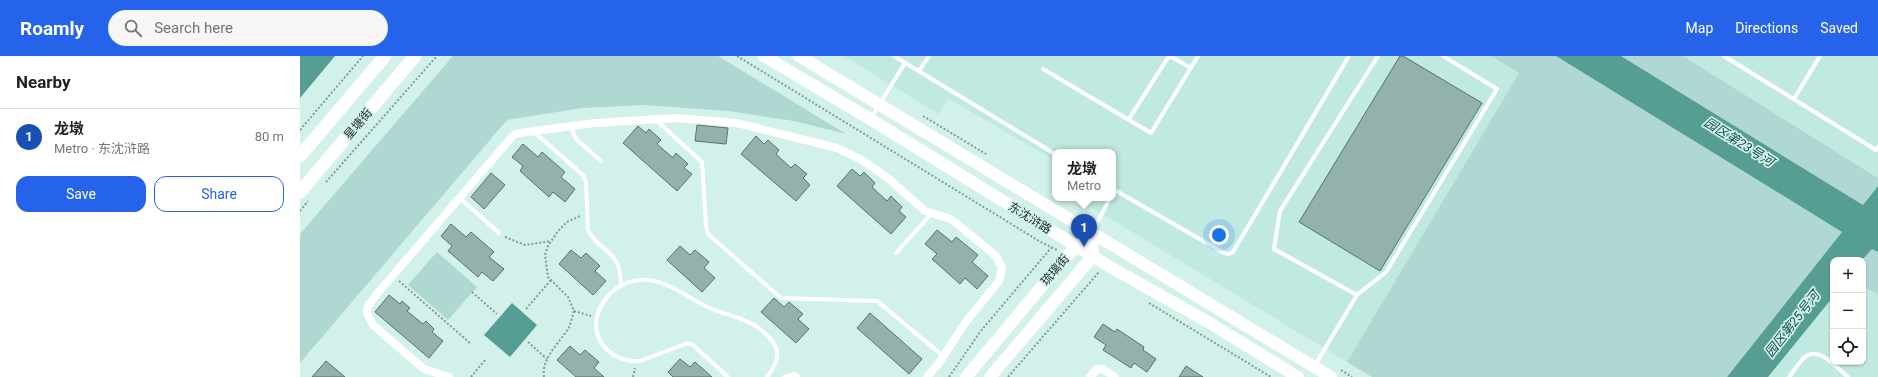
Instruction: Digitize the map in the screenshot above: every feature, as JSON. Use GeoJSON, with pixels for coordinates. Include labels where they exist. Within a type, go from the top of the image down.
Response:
{"type":"FeatureCollection","features":[{"type":"Feature","properties":{"kind":"main road","name":"星塘街"},"geometry":{"type":"LineString","coordinates":[[300,156],[385,56]]}},
{"type":"Feature","properties":{"kind":"main road","name":"星塘街"},"geometry":{"type":"LineString","coordinates":[[305,195],[415,56]]}},
{"type":"Feature","properties":{"kind":"main road","name":"东沈浒路"},"geometry":{"type":"LineString","coordinates":[[764,56],[870,119],[1076,246],[1089,260],[1102,270],[1208,322],[1298,377]]}},
{"type":"Feature","properties":{"kind":"main road","name":"东沈浒路"},"geometry":{"type":"LineString","coordinates":[[799,56],[1331,377]]}},
{"type":"Feature","properties":{"kind":"main road","name":"琉璃街"},"geometry":{"type":"LineString","coordinates":[[966,377],[1068,255],[1076,246],[1092,233]]}},
{"type":"Feature","properties":{"kind":"main road"},"geometry":{"type":"LineString","coordinates":[[1089,260],[1092,233]]}},
{"type":"Feature","properties":{"kind":"main road","name":"琉璃街"},"geometry":{"type":"LineString","coordinates":[[990,377],[1089,260]]}},
{"type":"Feature","properties":{"kind":"street"},"geometry":{"type":"LineString","coordinates":[[449,377],[424,369],[373,325],[367,313],[368,306],[392,275],[515,134],[571,126],[676,118],[737,123],[837,148],[862,160],[889,179],[918,205],[932,213],[951,219],[996,256],[1002,268],[998,281],[965,323],[943,357],[927,377]]}},
{"type":"Feature","properties":{"kind":"street"},"geometry":{"type":"LineString","coordinates":[[1090,377],[1097,368],[1102,369],[1116,377]]}},
{"type":"Feature","properties":{"kind":"lane"},"geometry":{"type":"LineString","coordinates":[[894,56],[1052,152]]}},
{"type":"Feature","properties":{"kind":"lane"},"geometry":{"type":"LineString","coordinates":[[919,71],[929,56]]}},
{"type":"Feature","properties":{"kind":"lane"},"geometry":{"type":"LineString","coordinates":[[1129,120],[1170,56],[1191,68]]}},
{"type":"Feature","properties":{"kind":"lane"},"geometry":{"type":"LineString","coordinates":[[1043,69],[1151,133],[1198,56]]}},
{"type":"Feature","properties":{"kind":"lane"},"geometry":{"type":"LineString","coordinates":[[1116,192],[1224,253],[1229,254],[1233,252],[1349,56]]}},
{"type":"Feature","properties":{"kind":"lane"},"geometry":{"type":"LineString","coordinates":[[1357,295],[1274,249],[1280,211],[1378,56]]}},
{"type":"Feature","properties":{"kind":"lane"},"geometry":{"type":"LineString","coordinates":[[1314,367],[1357,295],[1386,272],[1497,89],[1443,56]]}},
{"type":"Feature","properties":{"kind":"lane"},"geometry":{"type":"LineString","coordinates":[[1724,56],[1876,150],[1878,147]]}},
{"type":"Feature","properties":{"kind":"lane"},"geometry":{"type":"LineString","coordinates":[[1794,99],[1820,56]]}},
{"type":"Feature","properties":{"kind":"lane"},"geometry":{"type":"LineString","coordinates":[[870,119],[905,62]]}},
{"type":"Feature","properties":{"kind":"lane"},"geometry":{"type":"LineString","coordinates":[[655,119],[702,162],[706,226],[708,234],[781,298],[877,301],[943,357]]}},
{"type":"Feature","properties":{"kind":"lane"},"geometry":{"type":"LineString","coordinates":[[571,126],[576,139],[601,161]]}},
{"type":"Feature","properties":{"kind":"lane"},"geometry":{"type":"LineString","coordinates":[[534,131],[583,174],[586,182],[586,216],[590,236],[612,254],[618,262],[621,273],[621,286]]}},
{"type":"Feature","properties":{"kind":"lane"},"geometry":{"type":"LineString","coordinates":[[459,198],[499,233]]}},
{"type":"Feature","properties":{"kind":"lane"},"geometry":{"type":"LineString","coordinates":[[1092,233],[1108,201]]}},
{"type":"Feature","properties":{"kind":"lane"},"geometry":{"type":"LineString","coordinates":[[896,254],[932,213]]}},
{"type":"Feature","properties":{"kind":"lane"},"geometry":{"type":"LineString","coordinates":[[728,377],[693,345],[688,343],[640,361],[632,362],[621,359],[602,345],[595,328],[600,308],[617,287],[640,280],[652,281],[669,286],[717,311],[752,323],[771,338],[777,346],[776,364],[767,377]]}},
{"type":"Feature","properties":{"kind":"lane"},"geometry":{"type":"LineString","coordinates":[[1789,377],[1805,357],[1816,353],[1822,355],[1848,377]]}},
{"type":"Feature","properties":{"kind":"lane"},"geometry":{"type":"LineString","coordinates":[[784,377],[795,374],[798,377]]}},
{"type":"Feature","properties":{"kind":"path"},"geometry":{"type":"LineString","coordinates":[[300,130],[363,56]]}},
{"type":"Feature","properties":{"kind":"path"},"geometry":{"type":"LineString","coordinates":[[321,187],[437,56]]}},
{"type":"Feature","properties":{"kind":"path"},"geometry":{"type":"LineString","coordinates":[[737,56],[1051,248],[1068,255]]}},
{"type":"Feature","properties":{"kind":"path"},"geometry":{"type":"LineString","coordinates":[[300,211],[305,195]]}},
{"type":"Feature","properties":{"kind":"path"},"geometry":{"type":"LineString","coordinates":[[544,377],[544,366],[569,328],[574,311],[568,297],[548,277],[545,256],[551,241],[567,222],[580,216],[586,216]]}},
{"type":"Feature","properties":{"kind":"path"},"geometry":{"type":"LineString","coordinates":[[499,233],[511,240],[525,245],[551,241]]}},
{"type":"Feature","properties":{"kind":"path"},"geometry":{"type":"LineString","coordinates":[[949,377],[980,332],[1060,236]]}},
{"type":"Feature","properties":{"kind":"path"},"geometry":{"type":"LineString","coordinates":[[1008,377],[1102,270],[1089,260]]}},
{"type":"Feature","properties":{"kind":"path"},"geometry":{"type":"LineString","coordinates":[[392,275],[407,286],[471,344]]}},
{"type":"Feature","properties":{"kind":"path"},"geometry":{"type":"LineString","coordinates":[[526,309],[551,280]]}},
{"type":"Feature","properties":{"kind":"path"},"geometry":{"type":"LineString","coordinates":[[472,292],[497,314]]}},
{"type":"Feature","properties":{"kind":"path"},"geometry":{"type":"LineString","coordinates":[[1146,301],[1271,377]]}},
{"type":"Feature","properties":{"kind":"path"},"geometry":{"type":"LineString","coordinates":[[574,311],[597,318]]}},
{"type":"Feature","properties":{"kind":"path"},"geometry":{"type":"LineString","coordinates":[[528,342],[547,360]]}},
{"type":"Feature","properties":{"kind":"path"},"geometry":{"type":"LineString","coordinates":[[471,377],[485,360]]}},
{"type":"Feature","properties":{"kind":"shaded area"},"geometry":{"type":"Polygon","coordinates":[[[453,56],[718,56],[846,134],[794,121],[728,111],[643,105],[582,108],[507,120],[300,363],[300,234],[453,56]]]}},
{"type":"Feature","properties":{"kind":"shaded area"},"geometry":{"type":"Polygon","coordinates":[[[844,56],[1491,56],[1519,73],[1347,362],[1081,201],[1116,201],[1116,149],[1052,149],[1052,159],[948,98],[938,114],[844,56]]]}},
{"type":"Feature","properties":{"kind":"shaded area"},"geometry":{"type":"Polygon","coordinates":[[[1491,56],[1556,56],[1842,232],[1727,377],[1372,377],[1347,362],[1519,73],[1491,56]]]}},
{"type":"Feature","properties":{"kind":"shaded area"},"geometry":{"type":"Polygon","coordinates":[[[1621,56],[1683,56],[1878,178],[1878,186],[1863,205],[1621,56]]]}},
{"type":"Feature","properties":{"kind":"shaded area"},"geometry":{"type":"Polygon","coordinates":[[[1683,56],[1878,56],[1878,178],[1683,56]]]}},
{"type":"Feature","properties":{"kind":"shaded area"},"geometry":{"type":"Polygon","coordinates":[[[1872,248],[1878,252],[1878,295],[1866,288],[1866,257],[1864,257],[1872,248]]]}},
{"type":"Feature","properties":{"kind":"shaded area"},"geometry":{"type":"Polygon","coordinates":[[[437,252],[477,287],[448,320],[408,285],[437,252]]]}},
{"type":"Feature","properties":{"kind":"shaded area"},"geometry":{"type":"Polygon","coordinates":[[[1866,288],[1878,295],[1878,377],[1768,377],[1830,301],[1830,365],[1866,365],[1866,288]]]}},
{"type":"Feature","properties":{"kind":"water"},"geometry":{"type":"Polygon","coordinates":[[[300,56],[335,56],[300,98],[300,56]]]}},
{"type":"Feature","properties":{"kind":"water"},"geometry":{"type":"Polygon","coordinates":[[[1556,56],[1621,56],[1863,205],[1878,186],[1878,252],[1872,249],[1865,257],[1830,257],[1830,301],[1768,377],[1727,377],[1842,232],[1556,56]]]}},
{"type":"Feature","properties":{"kind":"water"},"geometry":{"type":"Polygon","coordinates":[[[512,303],[537,325],[510,357],[484,335],[512,303]]]}},
{"type":"Feature","properties":{"kind":"building"},"geometry":{"type":"Polygon","coordinates":[[[1400,56],[1403,56],[1482,103],[1380,271],[1299,222],[1400,56]]]}},
{"type":"Feature","properties":{"kind":"building"},"geometry":{"type":"Polygon","coordinates":[[[697,125],[728,128],[726,144],[695,141],[697,125]]]}},
{"type":"Feature","properties":{"kind":"building"},"geometry":{"type":"Polygon","coordinates":[[[638,126],[646,133],[649,129],[661,140],[657,144],[673,158],[676,153],[688,164],[684,168],[692,174],[677,191],[623,143],[638,126]]]}},
{"type":"Feature","properties":{"kind":"building"},"geometry":{"type":"Polygon","coordinates":[[[756,136],[764,144],[768,140],[779,150],[776,154],[791,168],[795,164],[807,174],[803,178],[810,185],[796,201],[741,154],[756,136]]]}},
{"type":"Feature","properties":{"kind":"building"},"geometry":{"type":"Polygon","coordinates":[[[523,144],[538,157],[542,152],[565,172],[561,177],[575,189],[565,202],[553,192],[549,197],[520,171],[523,166],[512,157],[523,144]]]}},
{"type":"Feature","properties":{"kind":"building"},"geometry":{"type":"Polygon","coordinates":[[[852,169],[860,176],[864,172],[875,183],[872,187],[887,201],[891,196],[902,207],[899,211],[906,217],[891,234],[837,186],[852,169]]]}},
{"type":"Feature","properties":{"kind":"building"},"geometry":{"type":"Polygon","coordinates":[[[491,173],[505,185],[484,209],[471,197],[491,173]]]}},
{"type":"Feature","properties":{"kind":"building"},"geometry":{"type":"Polygon","coordinates":[[[451,224],[466,237],[471,232],[494,252],[489,257],[504,269],[493,281],[482,272],[478,277],[448,251],[452,246],[441,236],[451,224]]]}},
{"type":"Feature","properties":{"kind":"building"},"geometry":{"type":"Polygon","coordinates":[[[937,230],[952,242],[956,237],[978,255],[972,262],[988,276],[977,289],[965,278],[960,284],[932,259],[937,254],[925,244],[937,230]]]}},
{"type":"Feature","properties":{"kind":"building"},"geometry":{"type":"Polygon","coordinates":[[[680,246],[690,255],[695,250],[709,262],[704,268],[715,278],[702,292],[667,260],[680,246]]]}},
{"type":"Feature","properties":{"kind":"building"},"geometry":{"type":"Polygon","coordinates":[[[571,250],[581,258],[586,253],[600,266],[595,271],[606,281],[593,295],[559,264],[571,250]]]}},
{"type":"Feature","properties":{"kind":"building"},"geometry":{"type":"Polygon","coordinates":[[[389,295],[400,304],[402,301],[410,308],[407,311],[423,324],[426,321],[434,329],[432,332],[443,341],[429,358],[375,312],[389,295]]]}},
{"type":"Feature","properties":{"kind":"building"},"geometry":{"type":"Polygon","coordinates":[[[774,298],[784,307],[789,302],[803,314],[798,319],[809,329],[796,343],[761,312],[774,298]]]}},
{"type":"Feature","properties":{"kind":"building"},"geometry":{"type":"Polygon","coordinates":[[[870,313],[922,359],[909,374],[857,328],[870,313]]]}},
{"type":"Feature","properties":{"kind":"building"},"geometry":{"type":"Polygon","coordinates":[[[1103,324],[1115,332],[1117,329],[1144,347],[1143,350],[1156,359],[1147,372],[1134,363],[1131,368],[1103,350],[1106,345],[1094,337],[1103,324]]]}},
{"type":"Feature","properties":{"kind":"building"},"geometry":{"type":"Polygon","coordinates":[[[570,346],[580,355],[585,350],[599,362],[594,368],[604,377],[576,377],[557,360],[570,346]]]}},
{"type":"Feature","properties":{"kind":"building"},"geometry":{"type":"Polygon","coordinates":[[[680,359],[690,367],[695,362],[712,377],[673,377],[668,372],[680,359]]]}},
{"type":"Feature","properties":{"kind":"building"},"geometry":{"type":"Polygon","coordinates":[[[326,361],[345,377],[312,377],[326,361]]]}},
{"type":"Feature","properties":{"kind":"building"},"geometry":{"type":"Polygon","coordinates":[[[1186,366],[1203,377],[1179,377],[1186,366]]]}},
{"type":"Feature","properties":{"kind":"place","name":"龙墩"},"geometry":{"type":"Point","coordinates":[1084,247]}},
{"type":"Feature","properties":{"kind":"water label","name":"园区第23号河"},"geometry":{"type":"Point","coordinates":[1739,142]}},
{"type":"Feature","properties":{"kind":"water label","name":"园区第25号河"},"geometry":{"type":"Point","coordinates":[1792,324]}}]}
